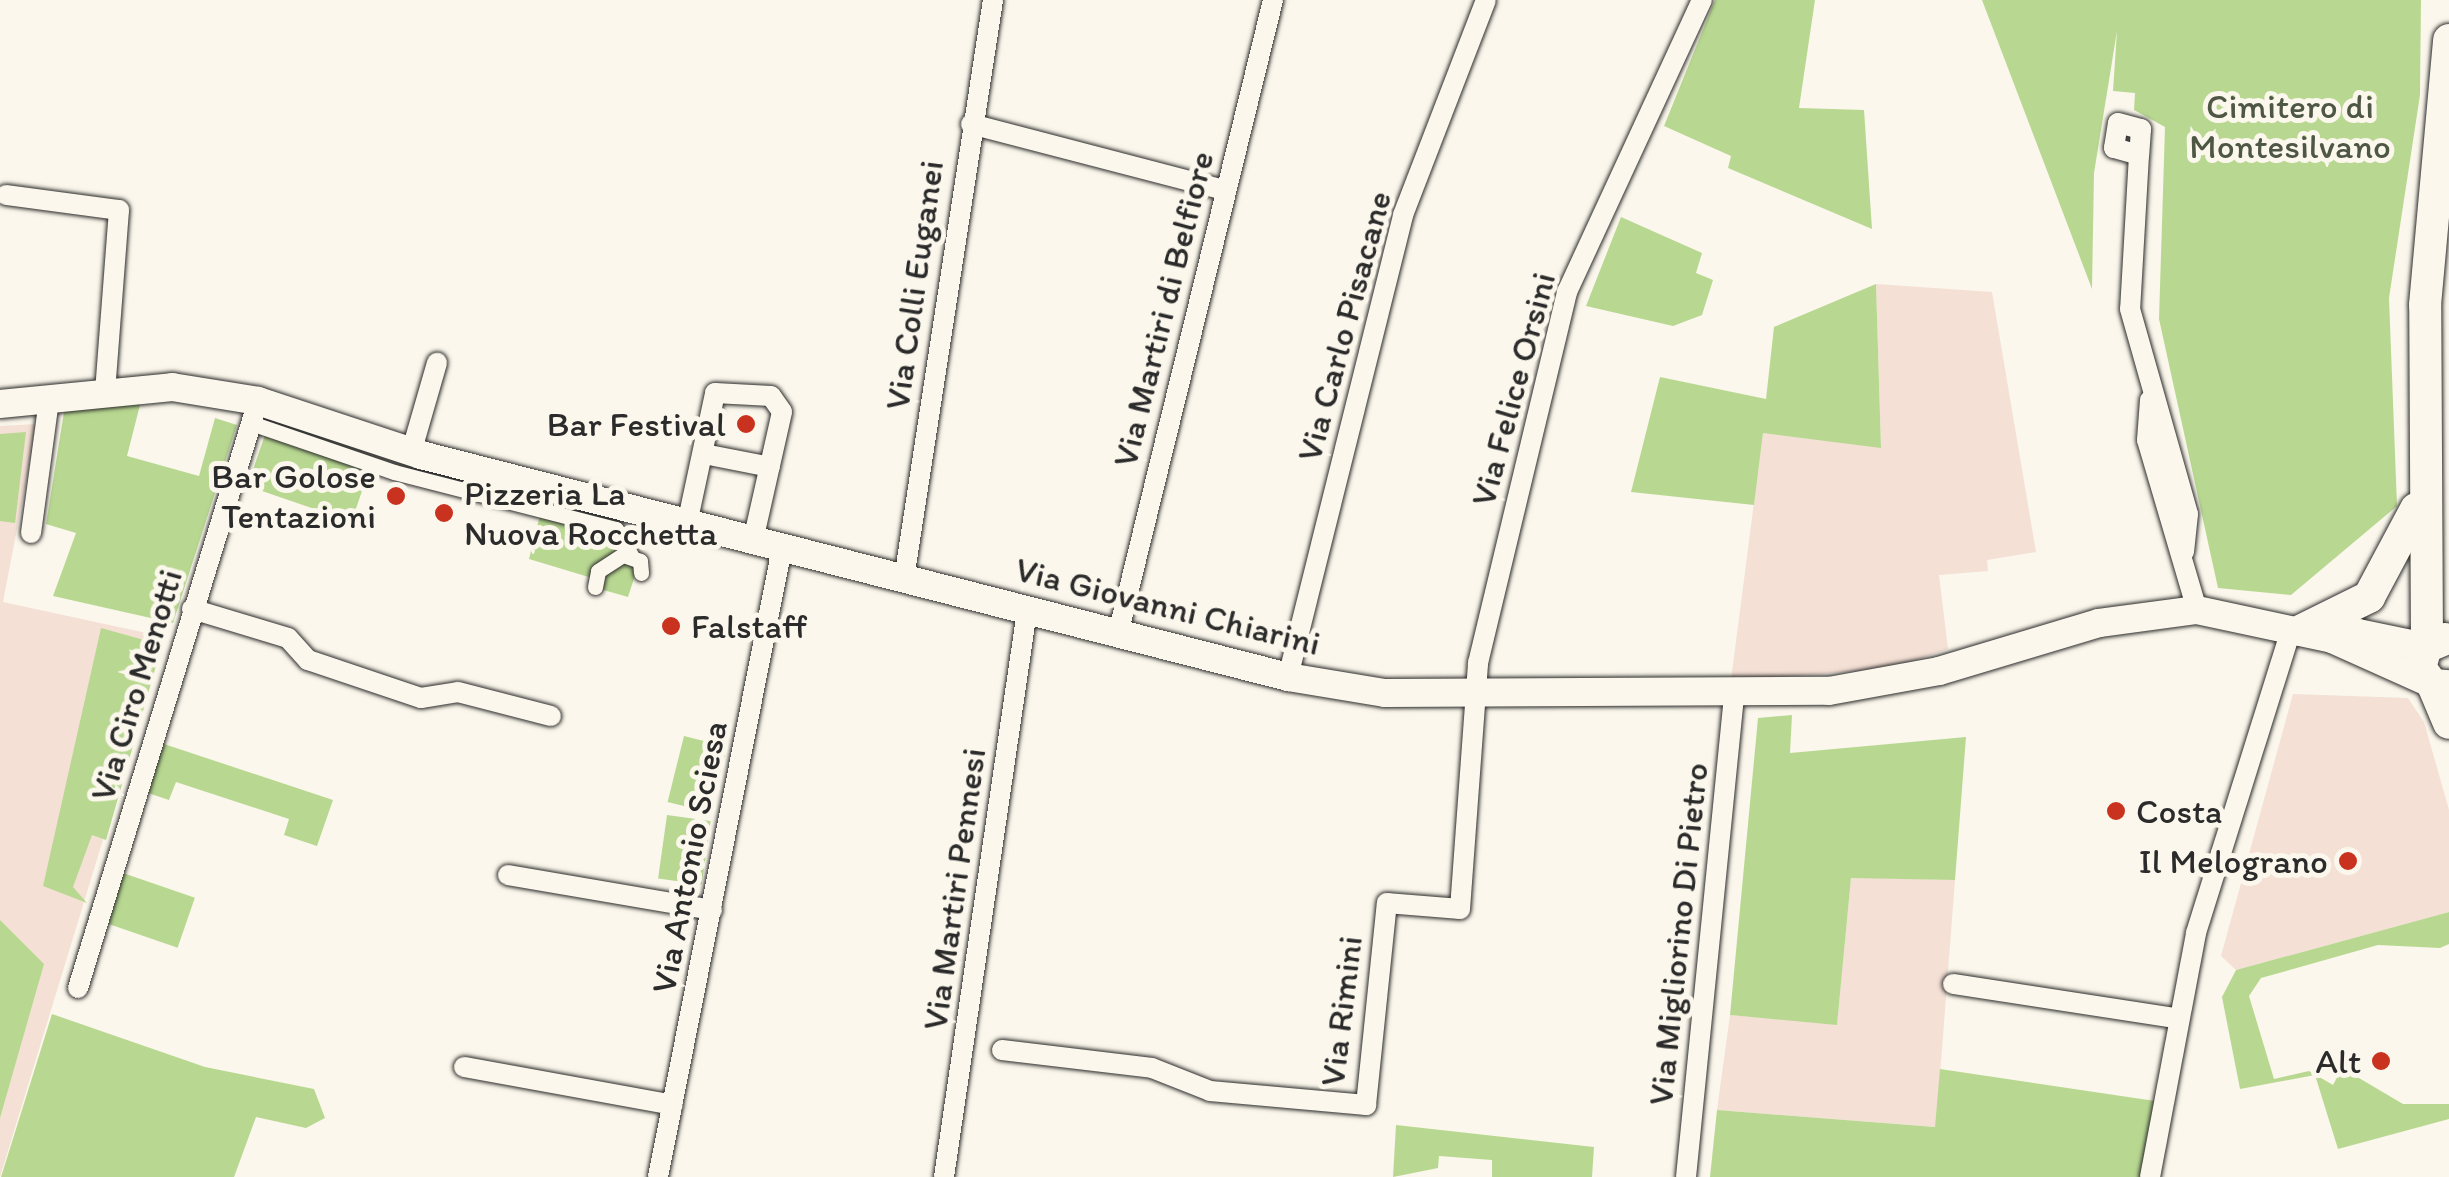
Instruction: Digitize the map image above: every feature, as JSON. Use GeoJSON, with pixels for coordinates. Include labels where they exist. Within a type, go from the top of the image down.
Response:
{"type":"FeatureCollection","features":[{"type":"Feature","properties":{"kind":"main road"},"geometry":{"type":"LineString","coordinates":[[2449,40],[2425,305],[2426,482],[2434,644],[2420,668],[2437,684],[2449,722]]}},
{"type":"Feature","properties":{"kind":"main road","name":"Via Giovanni Chiarini"},"geometry":{"type":"LineString","coordinates":[[0,404],[172,387],[255,412],[1288,677],[1476,698],[1734,696],[1861,687],[2099,623],[2196,610],[2309,632],[2434,644]]}},
{"type":"Feature","properties":{"kind":"main road"},"geometry":{"type":"LineString","coordinates":[[2426,482],[2449,615]]}},
{"type":"Feature","properties":{"kind":"main road"},"geometry":{"type":"LineString","coordinates":[[2309,632],[2348,614],[2381,584],[2426,482]]}},
{"type":"Feature","properties":{"kind":"main road","name":"Via Giovanni Chiarini"},"geometry":{"type":"LineString","coordinates":[[2309,632],[2437,684]]}},
{"type":"Feature","properties":{"kind":"street","name":"Via Colli Euganei"},"geometry":{"type":"LineString","coordinates":[[904,579],[993,0]]}},
{"type":"Feature","properties":{"kind":"street","name":"Via Martiri di Belfiore"},"geometry":{"type":"LineString","coordinates":[[1118,634],[1273,0]]}},
{"type":"Feature","properties":{"kind":"street","name":"Via Carlo Pisacane"},"geometry":{"type":"LineString","coordinates":[[1288,677],[1403,215],[1486,0]]}},
{"type":"Feature","properties":{"kind":"street","name":"Via Felice Orsini"},"geometry":{"type":"LineString","coordinates":[[1476,698],[1567,292],[1702,0]]}},
{"type":"Feature","properties":{"kind":"street"},"geometry":{"type":"LineString","coordinates":[[971,124],[1225,190]]}},
{"type":"Feature","properties":{"kind":"street"},"geometry":{"type":"LineString","coordinates":[[2139,154],[2130,309],[2150,398],[2188,514],[2184,552],[2196,610]]}},
{"type":"Feature","properties":{"kind":"street"},"geometry":{"type":"LineString","coordinates":[[6,195],[119,210],[105,394]]}},
{"type":"Feature","properties":{"kind":"street"},"geometry":{"type":"LineString","coordinates":[[411,452],[437,363]]}},
{"type":"Feature","properties":{"kind":"street"},"geometry":{"type":"LineString","coordinates":[[687,524],[723,386],[781,406],[753,541]]}},
{"type":"Feature","properties":{"kind":"street"},"geometry":{"type":"LineString","coordinates":[[31,532],[49,400]]}},
{"type":"Feature","properties":{"kind":"street"},"geometry":{"type":"LineString","coordinates":[[255,412],[394,472],[616,528],[640,574]]}},
{"type":"Feature","properties":{"kind":"street","name":"Via Ciro Menotti"},"geometry":{"type":"LineString","coordinates":[[78,988],[255,412]]}},
{"type":"Feature","properties":{"kind":"street"},"geometry":{"type":"LineString","coordinates":[[704,454],[770,467]]}},
{"type":"Feature","properties":{"kind":"street","name":"Via Antonio Sciesa"},"geometry":{"type":"LineString","coordinates":[[658,1177],[782,548]]}},
{"type":"Feature","properties":{"kind":"street"},"geometry":{"type":"LineString","coordinates":[[595,587],[606,564],[631,555]]}},
{"type":"Feature","properties":{"kind":"street"},"geometry":{"type":"LineString","coordinates":[[192,609],[288,638],[308,660],[421,698],[458,692],[551,716]]}},
{"type":"Feature","properties":{"kind":"street","name":"Via Martiri Pennesi"},"geometry":{"type":"LineString","coordinates":[[944,1177],[1028,611]]}},
{"type":"Feature","properties":{"kind":"street"},"geometry":{"type":"LineString","coordinates":[[2150,1177],[2176,1018],[2309,632]]}},
{"type":"Feature","properties":{"kind":"street","name":"Via Migliorino Di Pietro"},"geometry":{"type":"LineString","coordinates":[[1686,1177],[1734,696]]}},
{"type":"Feature","properties":{"kind":"street","name":"Via Rimini"},"geometry":{"type":"LineString","coordinates":[[1002,1050],[1152,1068],[1210,1091],[1366,1105],[1388,904],[1460,909],[1476,698]]}},
{"type":"Feature","properties":{"kind":"street"},"geometry":{"type":"LineString","coordinates":[[508,875],[712,910]]}},
{"type":"Feature","properties":{"kind":"street"},"geometry":{"type":"LineString","coordinates":[[1953,984],[2176,1018]]}},
{"type":"Feature","properties":{"kind":"street"},"geometry":{"type":"LineString","coordinates":[[464,1067],[673,1105]]}},
{"type":"Feature","properties":{"kind":"shaded area"},"geometry":{"type":"Polygon","coordinates":[[[1876,284],[1992,292],[2036,552],[1987,560],[1988,571],[1939,575],[1948,649],[1889,669],[1731,680],[1763,433],[1881,447],[1876,284]]]}},
{"type":"Feature","properties":{"kind":"shaded area"},"geometry":{"type":"Polygon","coordinates":[[[37,424],[3,602],[165,637],[0,1177],[0,426],[37,424]]]}},
{"type":"Feature","properties":{"kind":"shaded area","name":"Il Melograno"},"geometry":{"type":"Polygon","coordinates":[[[2293,694],[2408,698],[2424,722],[2449,810],[2449,912],[2236,970],[2221,956],[2293,694]]]}},
{"type":"Feature","properties":{"kind":"shaded area"},"geometry":{"type":"Polygon","coordinates":[[[1851,877],[1955,880],[1936,1127],[1717,1110],[1730,1015],[1837,1024],[1851,877]]]}},
{"type":"Feature","properties":{"kind":"green space"},"geometry":{"type":"Polygon","coordinates":[[[1715,0],[1815,0],[1799,108],[1864,110],[1872,229],[1728,168],[1731,156],[1664,126],[1715,0]]]}},
{"type":"Feature","properties":{"kind":"green space","name":"Cimitero di Montesilvano"},"geometry":{"type":"Polygon","coordinates":[[[1982,0],[2421,0],[2420,95],[2389,298],[2397,506],[2291,595],[2218,588],[2159,319],[2165,127],[2134,110],[2135,93],[2113,91],[2117,31],[2094,173],[2092,289],[1982,0]]]}},
{"type":"Feature","properties":{"kind":"green space"},"geometry":{"type":"Polygon","coordinates":[[[1621,217],[1702,253],[1696,273],[1713,280],[1702,315],[1673,326],[1586,306],[1621,217]]]}},
{"type":"Feature","properties":{"kind":"green space"},"geometry":{"type":"Polygon","coordinates":[[[1876,284],[1881,448],[1763,433],[1754,505],[1631,492],[1660,377],[1766,399],[1774,327],[1876,284]]]}},
{"type":"Feature","properties":{"kind":"green space"},"geometry":{"type":"Polygon","coordinates":[[[141,401],[127,456],[199,476],[215,418],[237,425],[173,623],[53,596],[76,533],[46,524],[64,412],[141,401]]]}},
{"type":"Feature","properties":{"kind":"green space"},"geometry":{"type":"Polygon","coordinates":[[[26,432],[15,523],[0,521],[0,434],[26,432]]]}},
{"type":"Feature","properties":{"kind":"green space"},"geometry":{"type":"Polygon","coordinates":[[[266,432],[370,468],[351,522],[247,486],[266,432]]]}},
{"type":"Feature","properties":{"kind":"green space"},"geometry":{"type":"Polygon","coordinates":[[[540,515],[623,534],[639,563],[628,597],[600,589],[607,572],[592,578],[529,559],[540,515]]]}},
{"type":"Feature","properties":{"kind":"green space"},"geometry":{"type":"Polygon","coordinates":[[[101,628],[162,645],[106,840],[92,835],[73,887],[87,903],[43,886],[101,628]]]}},
{"type":"Feature","properties":{"kind":"green space"},"geometry":{"type":"Polygon","coordinates":[[[1792,715],[1790,753],[1966,737],[1955,880],[1851,878],[1837,1025],[1730,1015],[1758,718],[1792,715]]]}},
{"type":"Feature","properties":{"kind":"green space"},"geometry":{"type":"Polygon","coordinates":[[[684,736],[727,747],[710,813],[668,802],[684,736]]]}},
{"type":"Feature","properties":{"kind":"green space"},"geometry":{"type":"Polygon","coordinates":[[[161,743],[333,800],[317,846],[284,835],[289,819],[176,782],[169,800],[145,792],[161,743]]]}},
{"type":"Feature","properties":{"kind":"green space"},"geometry":{"type":"Polygon","coordinates":[[[667,815],[711,821],[702,885],[658,878],[667,815]]]}},
{"type":"Feature","properties":{"kind":"green space"},"geometry":{"type":"Polygon","coordinates":[[[123,873],[195,898],[178,948],[106,923],[123,873]]]}},
{"type":"Feature","properties":{"kind":"green space"},"geometry":{"type":"Polygon","coordinates":[[[2449,912],[2449,944],[2440,948],[2378,945],[2261,978],[2249,996],[2274,1079],[2309,1071],[2333,1085],[2342,1068],[2403,1104],[2449,1104],[2449,1119],[2338,1149],[2315,1075],[2240,1089],[2222,997],[2236,970],[2449,912]]]}},
{"type":"Feature","properties":{"kind":"green space"},"geometry":{"type":"Polygon","coordinates":[[[0,920],[44,964],[0,1118],[0,920]]]}},
{"type":"Feature","properties":{"kind":"green space"},"geometry":{"type":"Polygon","coordinates":[[[52,1014],[205,1067],[314,1089],[325,1118],[306,1128],[256,1117],[234,1177],[1,1177],[52,1014]]]}},
{"type":"Feature","properties":{"kind":"green space"},"geometry":{"type":"Polygon","coordinates":[[[1940,1069],[2155,1101],[2140,1177],[1710,1177],[1717,1110],[1935,1127],[1940,1069]]]}},
{"type":"Feature","properties":{"kind":"green space"},"geometry":{"type":"Polygon","coordinates":[[[1396,1125],[1594,1147],[1592,1177],[1492,1177],[1492,1160],[1439,1156],[1438,1168],[1393,1177],[1396,1125]]]}},
{"type":"Feature","properties":{"kind":"place","name":"Bar Festival"},"geometry":{"type":"Point","coordinates":[746,424]}},
{"type":"Feature","properties":{"kind":"place","name":"Bar Golose Tentazioni"},"geometry":{"type":"Point","coordinates":[396,496]}},
{"type":"Feature","properties":{"kind":"place","name":"Pizzeria La Nuova Rocchetta"},"geometry":{"type":"Point","coordinates":[444,513]}},
{"type":"Feature","properties":{"kind":"place","name":"Falstaff"},"geometry":{"type":"Point","coordinates":[671,626]}},
{"type":"Feature","properties":{"kind":"place","name":"Costa"},"geometry":{"type":"Point","coordinates":[2116,811]}},
{"type":"Feature","properties":{"kind":"place","name":"Il Melograno"},"geometry":{"type":"Point","coordinates":[2348,861]}},
{"type":"Feature","properties":{"kind":"place","name":"Alt"},"geometry":{"type":"Point","coordinates":[2381,1061]}}]}
